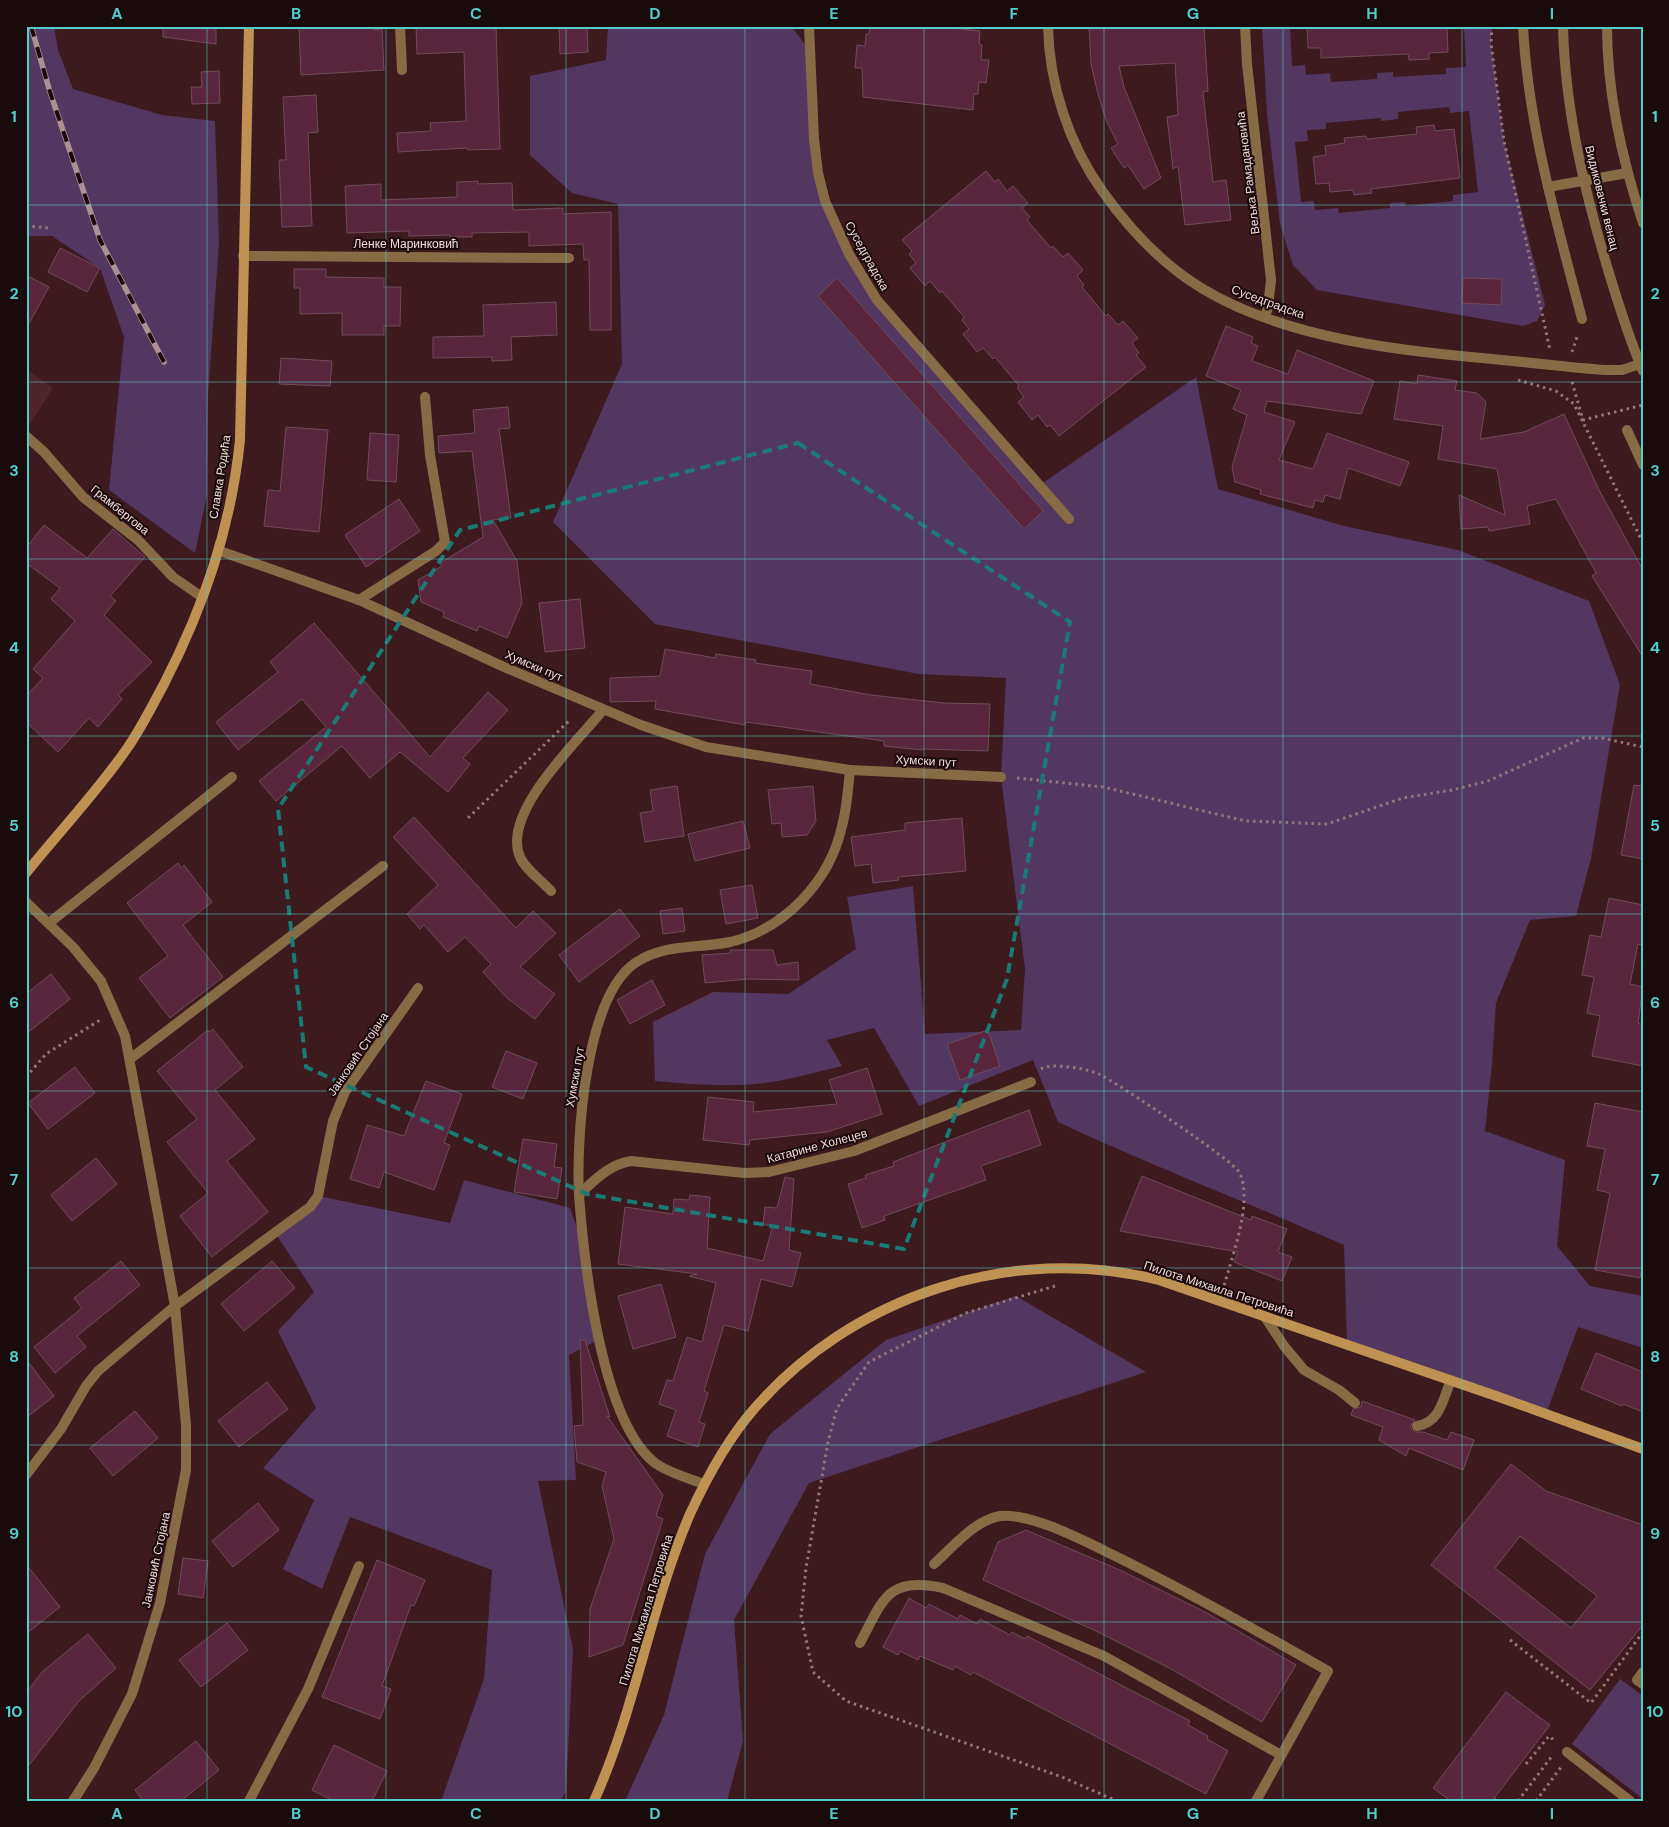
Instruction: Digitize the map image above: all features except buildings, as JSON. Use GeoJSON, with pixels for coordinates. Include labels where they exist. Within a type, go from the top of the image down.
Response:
{"type":"FeatureCollection","features":[{"type":"Feature","properties":{"kind":"main road","name":"Славка Родића"},"geometry":{"type":"LineString","coordinates":[[26,873],[127,749],[170,672],[189,632],[220,551],[232,499],[240,440],[249,26]]}},
{"type":"Feature","properties":{"kind":"main road","name":"Пилота Михаила Петровића"},"geometry":{"type":"LineString","coordinates":[[594,1801],[630,1705],[673,1558],[704,1484],[728,1443],[752,1410],[816,1351],[882,1311],[953,1282],[1022,1270],[1072,1267],[1129,1273],[1159,1280],[1451,1380],[1643,1449]]}},
{"type":"Feature","properties":{"kind":"street"},"geometry":{"type":"LineString","coordinates":[[400,26],[402,70]]}},
{"type":"Feature","properties":{"kind":"street","name":"Суседградска"},"geometry":{"type":"LineString","coordinates":[[809,26],[814,139],[818,173],[825,202],[849,254],[877,300],[1069,519]]}},
{"type":"Feature","properties":{"kind":"street","name":"Суседградска"},"geometry":{"type":"LineString","coordinates":[[1048,26],[1051,64],[1060,102],[1078,152],[1115,209],[1134,233],[1176,270],[1202,289],[1265,317],[1329,336],[1395,348],[1554,366],[1622,370],[1641,367]]}},
{"type":"Feature","properties":{"kind":"street","name":"Вељка Рамадановића"},"geometry":{"type":"LineString","coordinates":[[1245,26],[1247,64],[1271,280],[1265,317]]}},
{"type":"Feature","properties":{"kind":"street"},"geometry":{"type":"LineString","coordinates":[[1523,26],[1530,95],[1548,187],[1582,319]]}},
{"type":"Feature","properties":{"kind":"street","name":"Видиковачки венац"},"geometry":{"type":"LineString","coordinates":[[1563,26],[1574,136],[1584,182],[1620,309],[1641,367]]}},
{"type":"Feature","properties":{"kind":"street"},"geometry":{"type":"LineString","coordinates":[[1607,26],[1610,82],[1617,131],[1627,173],[1643,223]]}},
{"type":"Feature","properties":{"kind":"street"},"geometry":{"type":"LineString","coordinates":[[1548,187],[1627,173]]}},
{"type":"Feature","properties":{"kind":"street","name":"Ленке Маринковић"},"geometry":{"type":"LineString","coordinates":[[243,256],[569,258]]}},
{"type":"Feature","properties":{"kind":"street"},"geometry":{"type":"LineString","coordinates":[[359,600],[436,551],[446,542],[428,446],[425,397]]}},
{"type":"Feature","properties":{"kind":"street"},"geometry":{"type":"LineString","coordinates":[[1627,430],[1643,465]]}},
{"type":"Feature","properties":{"kind":"street","name":"Грамбергова"},"geometry":{"type":"LineString","coordinates":[[26,436],[44,452],[87,501],[138,540],[173,577],[202,597]]}},
{"type":"Feature","properties":{"kind":"street","name":"Хумски пут"},"geometry":{"type":"LineString","coordinates":[[220,551],[359,600],[604,710],[640,725],[706,747],[850,770],[1001,776]]}},
{"type":"Feature","properties":{"kind":"street"},"geometry":{"type":"LineString","coordinates":[[551,891],[520,858],[516,843],[517,829],[522,814],[534,793],[604,710]]}},
{"type":"Feature","properties":{"kind":"street","name":"Хумски пут"},"geometry":{"type":"LineString","coordinates":[[704,1484],[654,1463],[641,1449],[623,1421],[611,1386],[590,1287],[579,1196],[583,1092],[601,1017],[620,977],[635,964],[658,951],[730,942],[760,931],[798,904],[812,890],[836,847],[842,825],[850,770]]}},
{"type":"Feature","properties":{"kind":"street"},"geometry":{"type":"LineString","coordinates":[[49,923],[232,777]]}},
{"type":"Feature","properties":{"kind":"street"},"geometry":{"type":"LineString","coordinates":[[130,1059],[383,866]]}},
{"type":"Feature","properties":{"kind":"street","name":"Јанковић Стојана"},"geometry":{"type":"LineString","coordinates":[[26,902],[73,947],[101,981],[115,1011],[130,1059],[175,1306],[186,1424],[186,1470],[178,1522],[160,1603],[132,1694],[94,1768],[73,1801]]}},
{"type":"Feature","properties":{"kind":"street","name":"Јанковић Стојана"},"geometry":{"type":"LineString","coordinates":[[175,1306],[310,1207],[318,1196],[333,1120],[344,1092],[418,988]]}},
{"type":"Feature","properties":{"kind":"street","name":"Катарине Холецев"},"geometry":{"type":"LineString","coordinates":[[579,1196],[602,1174],[617,1165],[630,1161],[744,1173],[769,1172],[793,1167],[854,1151],[1027,1084]]}},
{"type":"Feature","properties":{"kind":"street"},"geometry":{"type":"LineString","coordinates":[[26,1475],[61,1429],[86,1386],[98,1371],[175,1306]]}},
{"type":"Feature","properties":{"kind":"street"},"geometry":{"type":"LineString","coordinates":[[1264,1316],[1284,1346],[1304,1370],[1339,1390],[1355,1403]]}},
{"type":"Feature","properties":{"kind":"street"},"geometry":{"type":"LineString","coordinates":[[1417,1426],[1426,1425],[1436,1416],[1451,1380]]}},
{"type":"Feature","properties":{"kind":"street"},"geometry":{"type":"LineString","coordinates":[[934,1564],[986,1519],[1001,1516],[1020,1517],[1075,1536],[1172,1583],[1328,1671],[1256,1801]]}},
{"type":"Feature","properties":{"kind":"street"},"geometry":{"type":"LineString","coordinates":[[249,1801],[308,1689],[359,1566]]}},
{"type":"Feature","properties":{"kind":"street"},"geometry":{"type":"LineString","coordinates":[[860,1643],[882,1602],[895,1589],[906,1584],[924,1584],[943,1588],[1104,1656],[1281,1755]]}},
{"type":"Feature","properties":{"kind":"street"},"geometry":{"type":"LineString","coordinates":[[1643,1672],[1637,1680],[1643,1684]]}},
{"type":"Feature","properties":{"kind":"street"},"geometry":{"type":"LineString","coordinates":[[1566,1750],[1630,1801]]}},
{"type":"Feature","properties":{"kind":"path"},"geometry":{"type":"LineString","coordinates":[[1492,26],[1491,43],[1504,141],[1554,366]]}},
{"type":"Feature","properties":{"kind":"path"},"geometry":{"type":"LineString","coordinates":[[26,226],[49,228]]}},
{"type":"Feature","properties":{"kind":"path"},"geometry":{"type":"LineString","coordinates":[[1541,384],[1567,397],[1583,420],[1643,543]]}},
{"type":"Feature","properties":{"kind":"path"},"geometry":{"type":"LineString","coordinates":[[1583,420],[1643,405]]}},
{"type":"Feature","properties":{"kind":"path"},"geometry":{"type":"LineString","coordinates":[[468,818],[588,703]]}},
{"type":"Feature","properties":{"kind":"path"},"geometry":{"type":"LineString","coordinates":[[1001,776],[1103,786],[1246,822],[1327,824],[1403,798],[1452,790],[1488,781],[1584,738],[1602,738],[1643,747]]}},
{"type":"Feature","properties":{"kind":"path"},"geometry":{"type":"LineString","coordinates":[[26,1077],[46,1054],[115,1011]]}},
{"type":"Feature","properties":{"kind":"path"},"geometry":{"type":"LineString","coordinates":[[1027,1084],[1045,1066],[1072,1067],[1099,1074],[1219,1153],[1239,1170],[1245,1191],[1240,1228],[1224,1286]]}},
{"type":"Feature","properties":{"kind":"path"},"geometry":{"type":"LineString","coordinates":[[1061,1284],[966,1313],[869,1362],[837,1408],[828,1442],[807,1559],[801,1616],[813,1672],[846,1701],[1062,1777],[1117,1801]]}},
{"type":"Feature","properties":{"kind":"path"},"geometry":{"type":"LineString","coordinates":[[1510,1640],[1591,1703],[1643,1632]]}},
{"type":"Feature","properties":{"kind":"path"},"geometry":{"type":"LineString","coordinates":[[1526,1764],[1550,1736],[1566,1750]]}},
{"type":"Feature","properties":{"kind":"path"},"geometry":{"type":"LineString","coordinates":[[1518,1801],[1566,1750]]}},
{"type":"Feature","properties":{"kind":"path"},"geometry":{"type":"LineString","coordinates":[[1536,1801],[1566,1750]]}},
{"type":"Feature","properties":{"kind":"highlighted area"},"geometry":{"type":"Polygon","coordinates":[[[798,443],[1070,622],[1007,979],[904,1249],[587,1194],[306,1067],[278,809],[460,530],[798,443]]]}},
{"type":"Feature","properties":{"kind":"shaded area"},"geometry":{"type":"Polygon","coordinates":[[[26,26],[54,26],[58,50],[73,89],[162,115],[215,121],[219,243],[208,395],[207,495],[195,553],[109,490],[124,337],[100,268],[52,236],[26,236],[26,26]]]}},
{"type":"Feature","properties":{"kind":"shaded area"},"geometry":{"type":"Polygon","coordinates":[[[608,26],[791,26],[810,51],[825,201],[877,300],[1040,485],[1196,377],[1218,489],[1344,526],[1458,550],[1589,601],[1620,685],[1591,858],[1576,916],[1530,920],[1496,1003],[1485,1131],[1565,1160],[1557,1246],[1590,1286],[1643,1296],[1643,1348],[1578,1327],[1546,1414],[1347,1345],[1344,1245],[1058,1122],[1033,1060],[919,1106],[874,1028],[827,1040],[842,1066],[802,1076],[763,1083],[732,1085],[701,1085],[655,1081],[653,1022],[713,992],[788,994],[856,949],[847,897],[913,886],[925,1034],[1021,1030],[1025,969],[1001,777],[1006,678],[919,674],[655,624],[553,522],[622,364],[618,204],[572,193],[530,155],[530,76],[606,60],[608,26]]]}},
{"type":"Feature","properties":{"kind":"shaded area"},"geometry":{"type":"Polygon","coordinates":[[[1262,26],[1290,26],[1292,66],[1305,65],[1306,75],[1330,73],[1331,82],[1377,79],[1377,73],[1393,72],[1393,77],[1446,74],[1446,68],[1466,67],[1464,26],[1492,26],[1491,43],[1504,141],[1545,305],[1537,321],[1523,326],[1317,290],[1293,265],[1280,224],[1267,114],[1262,26]],[[1449,107],[1398,112],[1398,119],[1381,121],[1381,118],[1326,123],[1326,129],[1307,130],[1308,141],[1295,142],[1301,202],[1314,201],[1315,210],[1338,208],[1339,213],[1390,208],[1390,203],[1405,202],[1406,206],[1453,201],[1453,195],[1478,192],[1469,111],[1450,113],[1449,107]]]}},
{"type":"Feature","properties":{"kind":"shaded area"},"geometry":{"type":"Polygon","coordinates":[[[26,369],[53,388],[30,424],[26,421],[26,369]]]}},
{"type":"Feature","properties":{"kind":"shaded area"},"geometry":{"type":"Polygon","coordinates":[[[464,1180],[570,1208],[585,1251],[600,1339],[569,1355],[576,1480],[538,1481],[573,1649],[566,1792],[560,1801],[441,1801],[484,1679],[492,1570],[350,1517],[322,1589],[283,1569],[314,1500],[263,1468],[316,1408],[278,1331],[314,1292],[276,1234],[318,1196],[450,1223],[464,1180]]]}},
{"type":"Feature","properties":{"kind":"shaded area"},"geometry":{"type":"Polygon","coordinates":[[[1016,1296],[1146,1372],[809,1483],[734,1620],[743,1741],[727,1801],[625,1801],[664,1715],[705,1554],[770,1434],[886,1340],[1016,1296]]]}},
{"type":"Feature","properties":{"kind":"shaded area"},"geometry":{"type":"Polygon","coordinates":[[[1620,1679],[1643,1696],[1643,1799],[1572,1744],[1620,1679]]]}},
{"type":"Feature","properties":{"kind":"railway"},"geometry":{"type":"LineString","coordinates":[[31,26],[50,92],[100,240],[164,362]]}}]}
